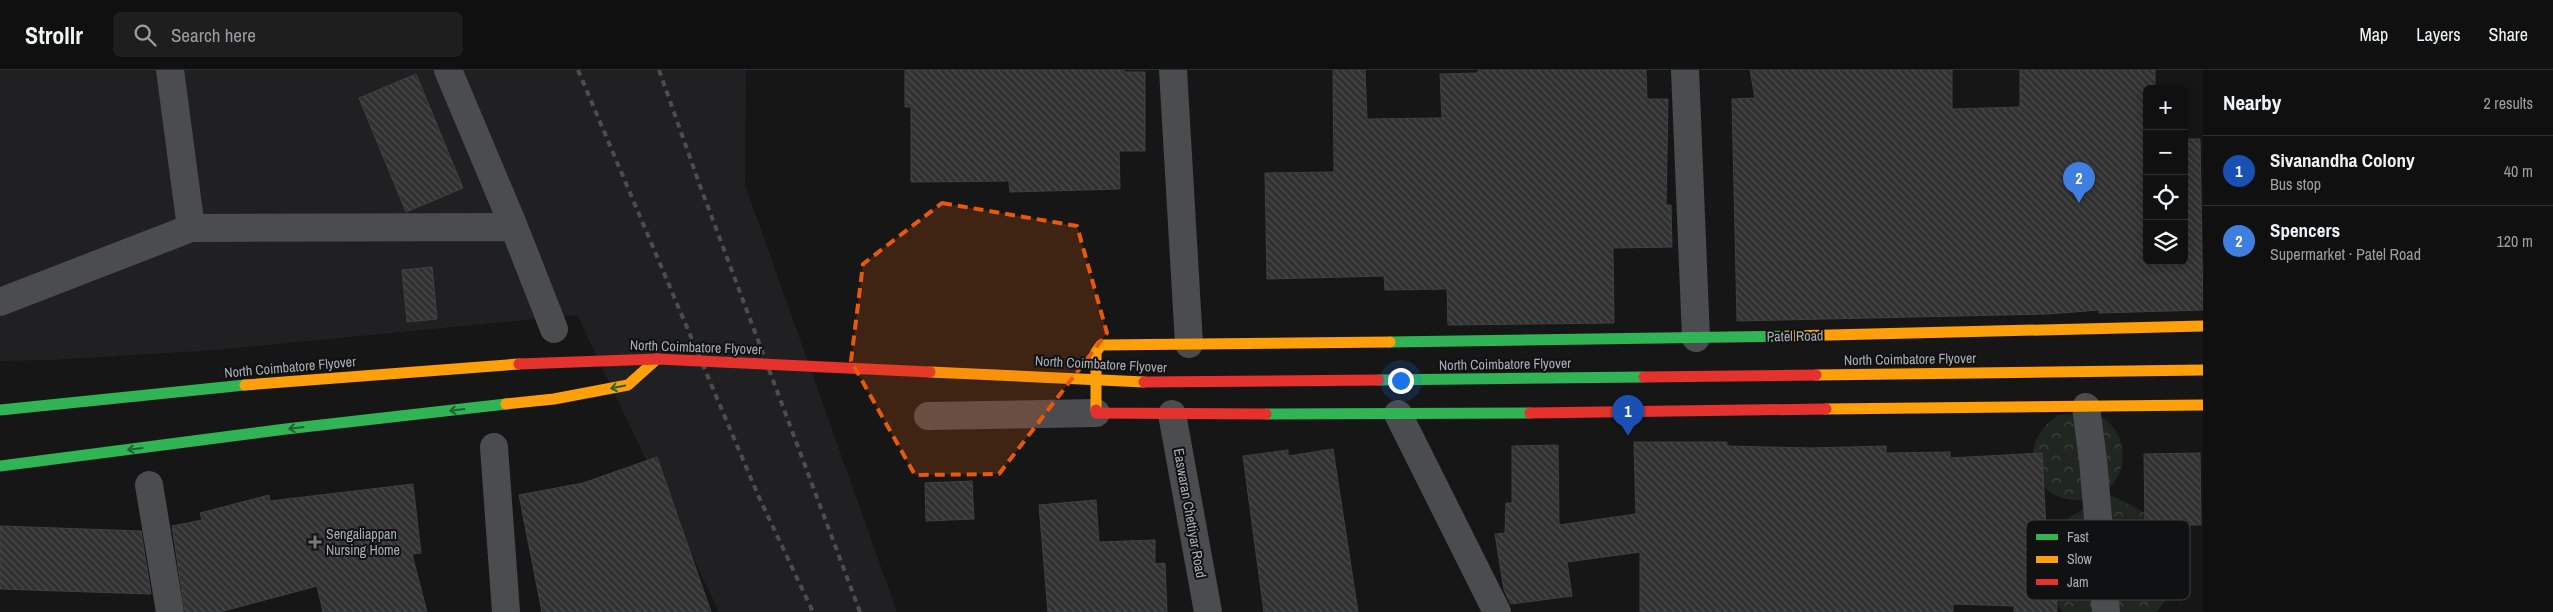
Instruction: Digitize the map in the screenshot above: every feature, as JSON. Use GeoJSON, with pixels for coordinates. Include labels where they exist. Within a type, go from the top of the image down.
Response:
{"type":"FeatureCollection","features":[{"type":"Feature","properties":{"kind":"main road","name":"Patel Road"},"geometry":{"type":"LineString","coordinates":[[1096,413],[1096,352],[1099,346],[1696,338],[2203,326]]}},
{"type":"Feature","properties":{"kind":"main road"},"geometry":{"type":"LineString","coordinates":[[0,466],[286,429],[554,399],[628,385],[657,359]]}},
{"type":"Feature","properties":{"kind":"main road","name":"North Coimbatore Flyover"},"geometry":{"type":"LineString","coordinates":[[0,410],[406,372],[558,360],[657,359],[1172,383],[2203,370]]}},
{"type":"Feature","properties":{"kind":"main road"},"geometry":{"type":"LineString","coordinates":[[1096,413],[1398,414],[2203,405]]}},
{"type":"Feature","properties":{"kind":"street"},"geometry":{"type":"LineString","coordinates":[[170,70],[191,228]]}},
{"type":"Feature","properties":{"kind":"street"},"geometry":{"type":"LineString","coordinates":[[448,70],[514,227],[554,329]]}},
{"type":"Feature","properties":{"kind":"street"},"geometry":{"type":"LineString","coordinates":[[1173,70],[1189,344]]}},
{"type":"Feature","properties":{"kind":"street"},"geometry":{"type":"LineString","coordinates":[[1685,70],[1696,338]]}},
{"type":"Feature","properties":{"kind":"street"},"geometry":{"type":"LineString","coordinates":[[0,302],[191,228],[514,227]]}},
{"type":"Feature","properties":{"kind":"street"},"geometry":{"type":"LineString","coordinates":[[2086,407],[2098,520]]}},
{"type":"Feature","properties":{"kind":"street"},"geometry":{"type":"LineString","coordinates":[[928,416],[1096,413]]}},
{"type":"Feature","properties":{"kind":"street","name":"Easwaran Chettiyar Road"},"geometry":{"type":"LineString","coordinates":[[1172,414],[1208,612]]}},
{"type":"Feature","properties":{"kind":"street"},"geometry":{"type":"LineString","coordinates":[[1398,414],[1496,612]]}},
{"type":"Feature","properties":{"kind":"street"},"geometry":{"type":"LineString","coordinates":[[494,447],[506,612]]}},
{"type":"Feature","properties":{"kind":"street"},"geometry":{"type":"LineString","coordinates":[[149,485],[170,612]]}},
{"type":"Feature","properties":{"kind":"highlighted area"},"geometry":{"type":"Polygon","coordinates":[[[942,203],[1077,226],[1107,333],[999,474],[915,475],[851,361],[863,264],[942,203]]]}},
{"type":"Feature","properties":{"kind":"shaded area"},"geometry":{"type":"Polygon","coordinates":[[[0,70],[746,70],[745,185],[897,612],[719,612],[577,315],[215,350],[52,360],[0,361],[0,70]]]}},
{"type":"Feature","properties":{"kind":"green space"},"geometry":{"type":"Polygon","coordinates":[[[2058,415],[2097,416],[2107,420],[2115,430],[2123,455],[2117,478],[2106,493],[2136,508],[2154,520],[2067,520],[2091,505],[2092,499],[2072,500],[2055,495],[2043,486],[2035,474],[2032,459],[2035,444],[2043,429],[2058,415]]]}},
{"type":"Feature","properties":{"kind":"green space"},"geometry":{"type":"Polygon","coordinates":[[[2054,600],[2165,600],[2157,612],[2063,612],[2054,600]]]}},
{"type":"Feature","properties":{"kind":"building"},"geometry":{"type":"Polygon","coordinates":[[[905,70],[1124,70],[1124,72],[1145,72],[1145,151],[1119,151],[1120,189],[1010,192],[1009,181],[911,182],[911,107],[905,107],[905,70]]]}},
{"type":"Feature","properties":{"kind":"building"},"geometry":{"type":"Polygon","coordinates":[[[1333,70],[1365,70],[1367,119],[1442,118],[1440,74],[1478,73],[1478,70],[1646,70],[1647,99],[1668,99],[1666,205],[1671,205],[1672,247],[1613,248],[1614,323],[1448,325],[1447,289],[1385,290],[1384,276],[1267,279],[1265,173],[1334,172],[1333,70]]]}},
{"type":"Feature","properties":{"kind":"building"},"geometry":{"type":"Polygon","coordinates":[[[1750,70],[1952,70],[1952,109],[2020,107],[2020,70],[2155,70],[2155,85],[2143,85],[2143,265],[2188,265],[2188,139],[2200,139],[2203,310],[2099,313],[2099,310],[2048,314],[1737,321],[1732,99],[1755,98],[1750,70]]]}},
{"type":"Feature","properties":{"kind":"building"},"geometry":{"type":"Polygon","coordinates":[[[416,74],[463,188],[406,212],[359,98],[416,74]]]}},
{"type":"Feature","properties":{"kind":"building"},"geometry":{"type":"Polygon","coordinates":[[[432,267],[437,319],[407,322],[402,270],[432,267]]]}},
{"type":"Feature","properties":{"kind":"building"},"geometry":{"type":"Polygon","coordinates":[[[1634,442],[1727,442],[1727,446],[1811,448],[1886,446],[1886,453],[1950,452],[1950,458],[2042,453],[2045,520],[2026,520],[2026,600],[2057,600],[2057,612],[2014,612],[2014,606],[1953,604],[1953,612],[1640,612],[1640,552],[1567,562],[1572,596],[1511,604],[1504,590],[1495,534],[1505,533],[1506,503],[1512,503],[1512,446],[1558,445],[1559,525],[1636,514],[1634,442]]]}},
{"type":"Feature","properties":{"kind":"building"},"geometry":{"type":"Polygon","coordinates":[[[1333,449],[1358,612],[1264,612],[1243,456],[1288,450],[1288,456],[1333,449]]]}},
{"type":"Feature","properties":{"kind":"building"},"geometry":{"type":"Polygon","coordinates":[[[2200,453],[2201,525],[2190,525],[2190,520],[2145,520],[2144,454],[2200,453]]]}},
{"type":"Feature","properties":{"kind":"building"},"geometry":{"type":"Polygon","coordinates":[[[657,457],[711,612],[542,612],[519,495],[583,483],[657,457]]]}},
{"type":"Feature","properties":{"kind":"building"},"geometry":{"type":"Polygon","coordinates":[[[972,481],[974,519],[926,521],[925,483],[972,481]]]}},
{"type":"Feature","properties":{"kind":"building"},"geometry":{"type":"Polygon","coordinates":[[[413,484],[421,553],[412,554],[427,612],[323,612],[317,586],[220,612],[185,612],[172,526],[202,520],[200,513],[269,495],[270,501],[413,484]]]}},
{"type":"Feature","properties":{"kind":"building"},"geometry":{"type":"Polygon","coordinates":[[[1096,500],[1099,542],[1155,540],[1155,564],[1165,563],[1167,612],[1048,612],[1039,505],[1096,500]]]}},
{"type":"Feature","properties":{"kind":"building"},"geometry":{"type":"Polygon","coordinates":[[[0,526],[141,531],[151,594],[0,589],[0,526]]]}},
{"type":"Feature","properties":{"kind":"railway"},"geometry":{"type":"LineString","coordinates":[[578,70],[758,495],[813,612]]}},
{"type":"Feature","properties":{"kind":"railway"},"geometry":{"type":"LineString","coordinates":[[659,70],[699,183],[860,612]]}},
{"type":"Feature","properties":{"kind":"traffic: fast"},"geometry":{"type":"LineString","coordinates":[[1390,342],[1789,336]]}},
{"type":"Feature","properties":{"kind":"traffic: fast"},"geometry":{"type":"LineString","coordinates":[[1379,380],[1644,377]]}},
{"type":"Feature","properties":{"kind":"traffic: fast"},"geometry":{"type":"LineString","coordinates":[[0,410],[245,385]]}},
{"type":"Feature","properties":{"kind":"traffic: fast"},"geometry":{"type":"LineString","coordinates":[[0,466],[286,429],[506,404]]}},
{"type":"Feature","properties":{"kind":"traffic: fast"},"geometry":{"type":"LineString","coordinates":[[1266,414],[1530,413]]}},
{"type":"Feature","properties":{"kind":"traffic: slow"},"geometry":{"type":"LineString","coordinates":[[1789,336],[2203,326]]}},
{"type":"Feature","properties":{"kind":"traffic: slow"},"geometry":{"type":"LineString","coordinates":[[1096,410],[1096,352],[1101,345],[1390,342]]}},
{"type":"Feature","properties":{"kind":"traffic: slow"},"geometry":{"type":"LineString","coordinates":[[506,404],[554,399],[628,385],[657,359]]}},
{"type":"Feature","properties":{"kind":"traffic: slow"},"geometry":{"type":"LineString","coordinates":[[245,385],[519,364]]}},
{"type":"Feature","properties":{"kind":"traffic: slow"},"geometry":{"type":"LineString","coordinates":[[1816,375],[2203,370]]}},
{"type":"Feature","properties":{"kind":"traffic: slow"},"geometry":{"type":"LineString","coordinates":[[930,372],[1144,382]]}},
{"type":"Feature","properties":{"kind":"traffic: slow"},"geometry":{"type":"LineString","coordinates":[[1826,409],[2203,405]]}},
{"type":"Feature","properties":{"kind":"traffic: jam"},"geometry":{"type":"LineString","coordinates":[[519,364],[657,359]]}},
{"type":"Feature","properties":{"kind":"traffic: jam"},"geometry":{"type":"LineString","coordinates":[[657,359],[930,372]]}},
{"type":"Feature","properties":{"kind":"traffic: jam"},"geometry":{"type":"LineString","coordinates":[[1644,377],[1816,375]]}},
{"type":"Feature","properties":{"kind":"traffic: jam"},"geometry":{"type":"LineString","coordinates":[[1144,382],[1379,380]]}},
{"type":"Feature","properties":{"kind":"traffic: jam"},"geometry":{"type":"LineString","coordinates":[[1530,413],[1826,409]]}},
{"type":"Feature","properties":{"kind":"traffic: jam"},"geometry":{"type":"LineString","coordinates":[[1096,410],[1096,413],[1266,414]]}},
{"type":"Feature","properties":{"kind":"place","name":"Spencers"},"geometry":{"type":"Point","coordinates":[2079,203]}},
{"type":"Feature","properties":{"kind":"place","name":"Sivanandha Colony"},"geometry":{"type":"Point","coordinates":[1628,436]}},
{"type":"Feature","properties":{"kind":"place","name":"Sengaliappan Nursing Home"},"geometry":{"type":"Point","coordinates":[315,542]}}]}
